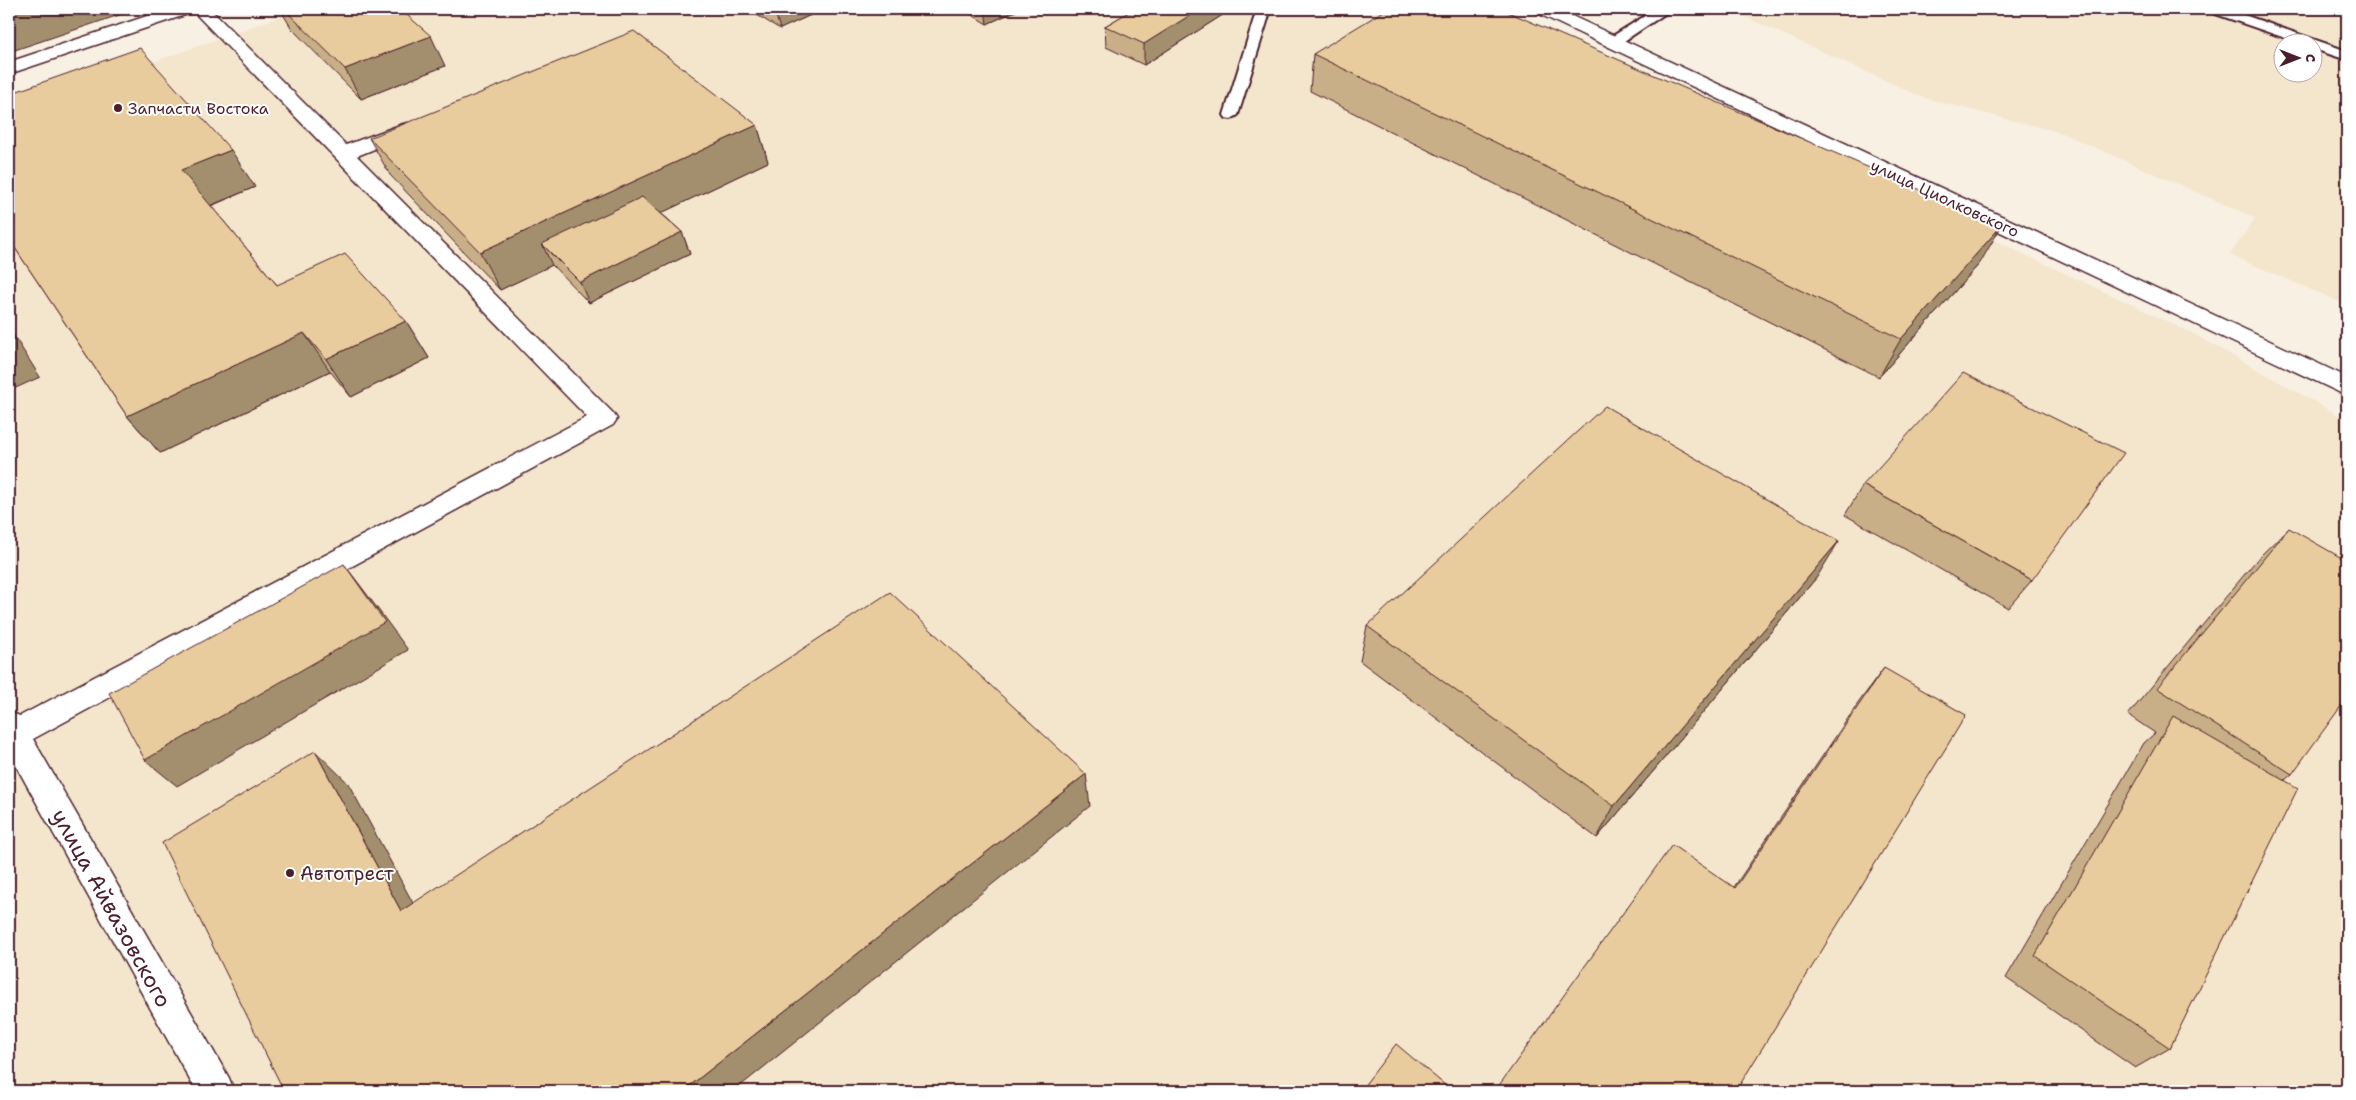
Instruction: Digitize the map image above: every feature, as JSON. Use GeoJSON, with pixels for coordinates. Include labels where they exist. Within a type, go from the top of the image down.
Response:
{"type":"FeatureCollection","features":[{"type":"Feature","properties":{"kind":"street"},"geometry":{"type":"LineString","coordinates":[[9,68],[185,9]]}},
{"type":"Feature","properties":{"kind":"street"},"geometry":{"type":"LineString","coordinates":[[11,729],[604,419],[200,9]]}},
{"type":"Feature","properties":{"kind":"street","name":"улица Циолковского"},"geometry":{"type":"LineString","coordinates":[[1543,9],[2347,387]]}},
{"type":"Feature","properties":{"kind":"street"},"geometry":{"type":"LineString","coordinates":[[343,154],[424,123]]}},
{"type":"Feature","properties":{"kind":"street","name":"улица Айвазовского"},"geometry":{"type":"LineString","coordinates":[[11,729],[216,1091]]}},
{"type":"Feature","properties":{"kind":"lane"},"geometry":{"type":"LineString","coordinates":[[1231,116],[1264,9]]}},
{"type":"Feature","properties":{"kind":"lane"},"geometry":{"type":"LineString","coordinates":[[1613,42],[1665,9]]}},
{"type":"Feature","properties":{"kind":"lane"},"geometry":{"type":"LineString","coordinates":[[2215,9],[2281,32]]}},
{"type":"Feature","properties":{"kind":"lane"},"geometry":{"type":"LineString","coordinates":[[2324,48],[2347,56]]}},
{"type":"Feature","properties":{"kind":"shaded area"},"geometry":{"type":"Polygon","coordinates":[[[301,9],[1502,9],[2192,333],[2347,420],[2347,1091],[9,1091],[9,114],[301,9]]]}},
{"type":"Feature","properties":{"kind":"shaded area"},"geometry":{"type":"Polygon","coordinates":[[[1728,9],[2347,9],[2347,305],[2230,255],[2255,218],[2062,133],[1924,98],[1728,9]]]}},
{"type":"Feature","properties":{"kind":"building"},"geometry":{"type":"Polygon","coordinates":[[[284,9],[400,9],[431,36],[345,69],[284,9]]]}},
{"type":"Feature","properties":{"kind":"building"},"geometry":{"type":"Polygon","coordinates":[[[1134,9],[1200,9],[1144,44],[1105,26],[1134,9]]]}},
{"type":"Feature","properties":{"kind":"building"},"geometry":{"type":"Polygon","coordinates":[[[1387,9],[1501,9],[2002,225],[1901,339],[1313,54],[1387,9]]]}},
{"type":"Feature","properties":{"kind":"building"},"geometry":{"type":"Polygon","coordinates":[[[634,31],[757,125],[480,252],[369,138],[634,31]]]}},
{"type":"Feature","properties":{"kind":"building"},"geometry":{"type":"Polygon","coordinates":[[[140,48],[231,150],[181,170],[277,285],[345,254],[406,321],[326,359],[304,333],[127,416],[9,239],[9,94],[140,48]]]}},
{"type":"Feature","properties":{"kind":"building"},"geometry":{"type":"Polygon","coordinates":[[[642,197],[682,232],[580,282],[542,244],[642,197]]]}},
{"type":"Feature","properties":{"kind":"building"},"geometry":{"type":"Polygon","coordinates":[[[1963,373],[2124,453],[2032,580],[1863,485],[1963,373]]]}},
{"type":"Feature","properties":{"kind":"building"},"geometry":{"type":"Polygon","coordinates":[[[1605,406],[1839,541],[1614,806],[1367,626],[1605,406]]]}},
{"type":"Feature","properties":{"kind":"building"},"geometry":{"type":"Polygon","coordinates":[[[2289,528],[2347,561],[2347,698],[2292,774],[2157,688],[2289,528]]]}},
{"type":"Feature","properties":{"kind":"building"},"geometry":{"type":"Polygon","coordinates":[[[344,564],[385,622],[145,760],[109,693],[344,564]]]}},
{"type":"Feature","properties":{"kind":"building"},"geometry":{"type":"Polygon","coordinates":[[[890,592],[1086,774],[683,1091],[284,1091],[162,843],[315,751],[401,911],[890,592]]]}},
{"type":"Feature","properties":{"kind":"building"},"geometry":{"type":"Polygon","coordinates":[[[1884,668],[1966,715],[1736,1091],[1495,1091],[1672,845],[1735,888],[1884,668]]]}},
{"type":"Feature","properties":{"kind":"building"},"geometry":{"type":"Polygon","coordinates":[[[2173,716],[2298,788],[2170,1048],[2035,956],[2173,716]]]}},
{"type":"Feature","properties":{"kind":"building"},"geometry":{"type":"Polygon","coordinates":[[[1396,1044],[1452,1091],[1360,1091],[1396,1044]]]}},
{"type":"Feature","properties":{"kind":"place","name":"Запчасти Востока"},"geometry":{"type":"Point","coordinates":[118,108]}},
{"type":"Feature","properties":{"kind":"place","name":"Автотрест"},"geometry":{"type":"Point","coordinates":[290,873]}}]}
